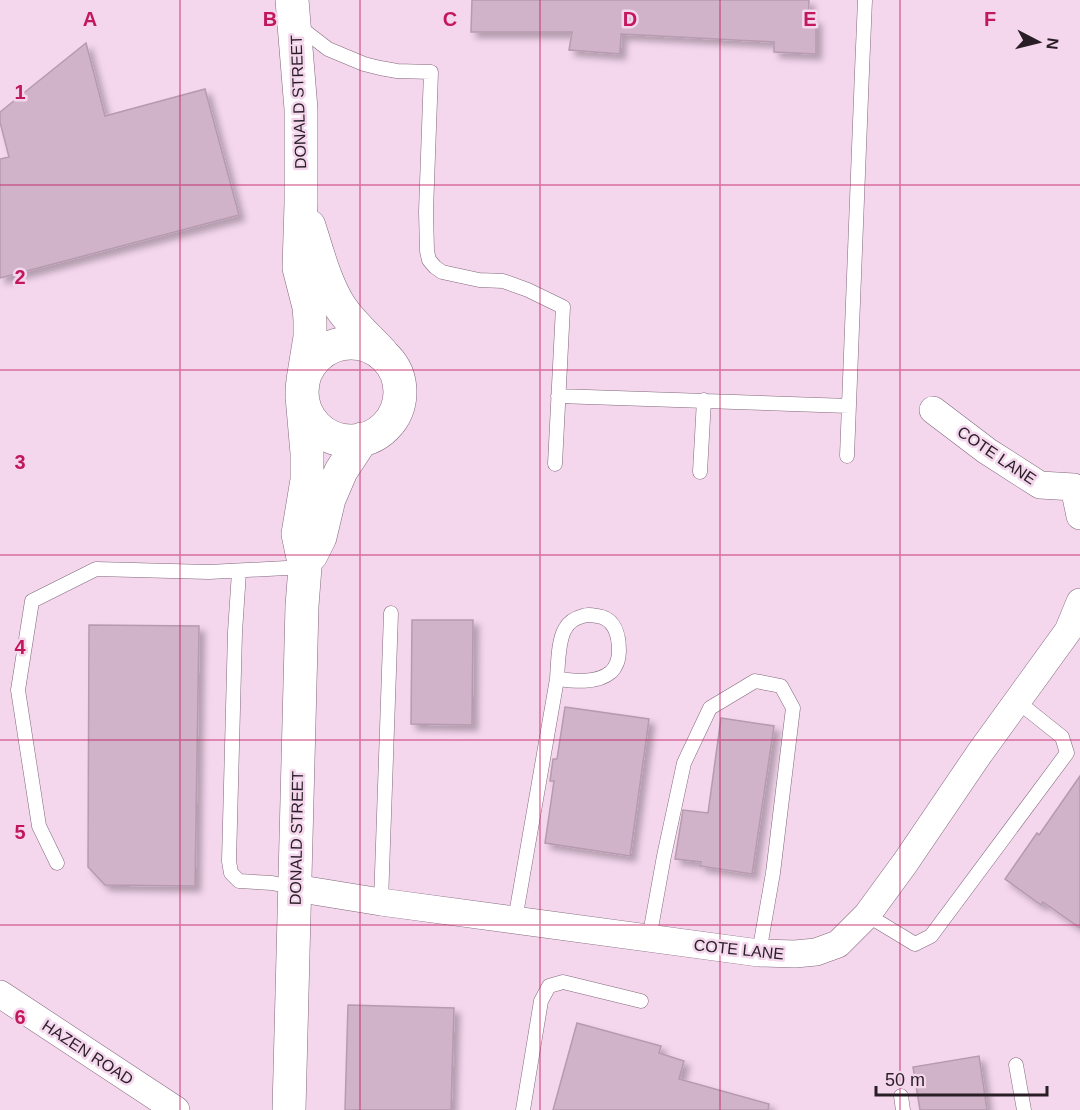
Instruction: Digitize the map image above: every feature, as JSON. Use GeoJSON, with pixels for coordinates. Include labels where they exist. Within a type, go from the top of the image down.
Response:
{"type":"FeatureCollection","features":[{"type":"Feature","properties":{"kind":"street","name":"DONALD STREET"},"geometry":{"type":"LineString","coordinates":[[289,1110],[304,567],[298,534],[307,471],[308,453],[303,388],[310,337],[309,307],[299,267],[301,109],[293,12]]}},
{"type":"Feature","properties":{"kind":"street","name":"DONALD STREET"},"geometry":{"type":"LineString","coordinates":[[301,204],[321,263],[341,308],[392,365],[399,380],[400,395],[396,411],[387,425],[375,435],[362,439],[341,471],[329,499],[320,537],[304,567]]}},
{"type":"Feature","properties":{"kind":"street"},"geometry":{"type":"LineString","coordinates":[[362,439],[343,440],[328,435],[315,425],[306,412],[303,388],[310,365],[321,353],[335,345],[351,342],[367,345],[382,353]]}},
{"type":"Feature","properties":{"kind":"street","name":"COTE LANE"},"geometry":{"type":"LineString","coordinates":[[933,410],[987,451],[1040,485],[1074,487],[1080,516]]}},
{"type":"Feature","properties":{"kind":"street","name":"COTE LANE"},"geometry":{"type":"LineString","coordinates":[[294,888],[381,902],[759,953],[816,952],[838,944],[867,915],[1068,631],[1079,610]]}},
{"type":"Feature","properties":{"kind":"street","name":"HAZEN ROAD"},"geometry":{"type":"LineString","coordinates":[[0,994],[176,1110]]}},
{"type":"Feature","properties":{"kind":"lane"},"geometry":{"type":"LineString","coordinates":[[847,456],[866,0]]}},
{"type":"Feature","properties":{"kind":"lane"},"geometry":{"type":"LineString","coordinates":[[293,12],[328,49],[364,64],[397,71],[431,72],[426,211],[429,260],[442,272],[479,280],[503,281],[528,290],[562,307],[555,464]]}},
{"type":"Feature","properties":{"kind":"lane"},"geometry":{"type":"LineString","coordinates":[[558,396],[849,406]]}},
{"type":"Feature","properties":{"kind":"lane"},"geometry":{"type":"LineString","coordinates":[[700,472],[704,400]]}},
{"type":"Feature","properties":{"kind":"lane"},"geometry":{"type":"LineString","coordinates":[[57,862],[39,826],[18,690],[32,601],[96,569],[239,572],[304,567]]}},
{"type":"Feature","properties":{"kind":"lane"},"geometry":{"type":"LineString","coordinates":[[239,572],[235,632],[231,873],[238,881],[272,883],[294,888]]}},
{"type":"Feature","properties":{"kind":"lane"},"geometry":{"type":"LineString","coordinates":[[381,902],[391,613]]}},
{"type":"Feature","properties":{"kind":"lane"},"geometry":{"type":"LineString","coordinates":[[515,920],[561,645],[565,629],[573,619],[587,614],[604,616],[615,626],[619,640],[618,660],[611,672],[596,679],[580,681],[556,679]]}},
{"type":"Feature","properties":{"kind":"lane"},"geometry":{"type":"LineString","coordinates":[[649,939],[684,763],[710,708],[755,681],[782,686],[793,708],[773,873],[759,953]]}},
{"type":"Feature","properties":{"kind":"lane"},"geometry":{"type":"LineString","coordinates":[[867,915],[915,944],[931,936],[1066,753],[1062,737],[1017,701]]}},
{"type":"Feature","properties":{"kind":"lane"},"geometry":{"type":"LineString","coordinates":[[523,1110],[541,1001],[549,986],[563,982],[641,1001]]}},
{"type":"Feature","properties":{"kind":"lane"},"geometry":{"type":"LineString","coordinates":[[1016,1065],[1024,1110]]}},
{"type":"Feature","properties":{"kind":"building"},"geometry":{"type":"Polygon","coordinates":[[[472,0],[809,0],[808,19],[816,19],[816,54],[774,52],[774,42],[621,34],[620,54],[569,50],[572,32],[471,32],[472,0]]]}},
{"type":"Feature","properties":{"kind":"building"},"geometry":{"type":"Polygon","coordinates":[[[86,43],[105,116],[205,89],[239,215],[0,278],[0,159],[9,157],[0,122],[0,112],[86,43]]]}},
{"type":"Feature","properties":{"kind":"building"},"geometry":{"type":"Polygon","coordinates":[[[412,620],[473,620],[472,725],[411,724],[412,620]]]}},
{"type":"Feature","properties":{"kind":"building"},"geometry":{"type":"Polygon","coordinates":[[[89,625],[199,626],[195,886],[105,885],[88,867],[89,625]]]}},
{"type":"Feature","properties":{"kind":"building"},"geometry":{"type":"Polygon","coordinates":[[[565,707],[649,719],[630,856],[545,843],[554,781],[550,781],[553,759],[557,759],[565,707]]]}},
{"type":"Feature","properties":{"kind":"building"},"geometry":{"type":"Polygon","coordinates":[[[721,718],[774,726],[752,874],[700,866],[701,862],[675,859],[683,810],[708,813],[721,718]]]}},
{"type":"Feature","properties":{"kind":"building"},"geometry":{"type":"Polygon","coordinates":[[[1080,776],[1080,928],[1043,902],[1041,905],[1005,879],[1080,776]]]}},
{"type":"Feature","properties":{"kind":"building"},"geometry":{"type":"Polygon","coordinates":[[[348,1005],[454,1008],[451,1110],[345,1110],[348,1005]]]}},
{"type":"Feature","properties":{"kind":"building"},"geometry":{"type":"Polygon","coordinates":[[[577,1023],[661,1046],[659,1053],[684,1061],[679,1079],[769,1104],[768,1110],[553,1110],[577,1023]]]}},
{"type":"Feature","properties":{"kind":"building"},"geometry":{"type":"Polygon","coordinates":[[[979,1056],[987,1110],[920,1110],[913,1067],[979,1056]]]}}]}
